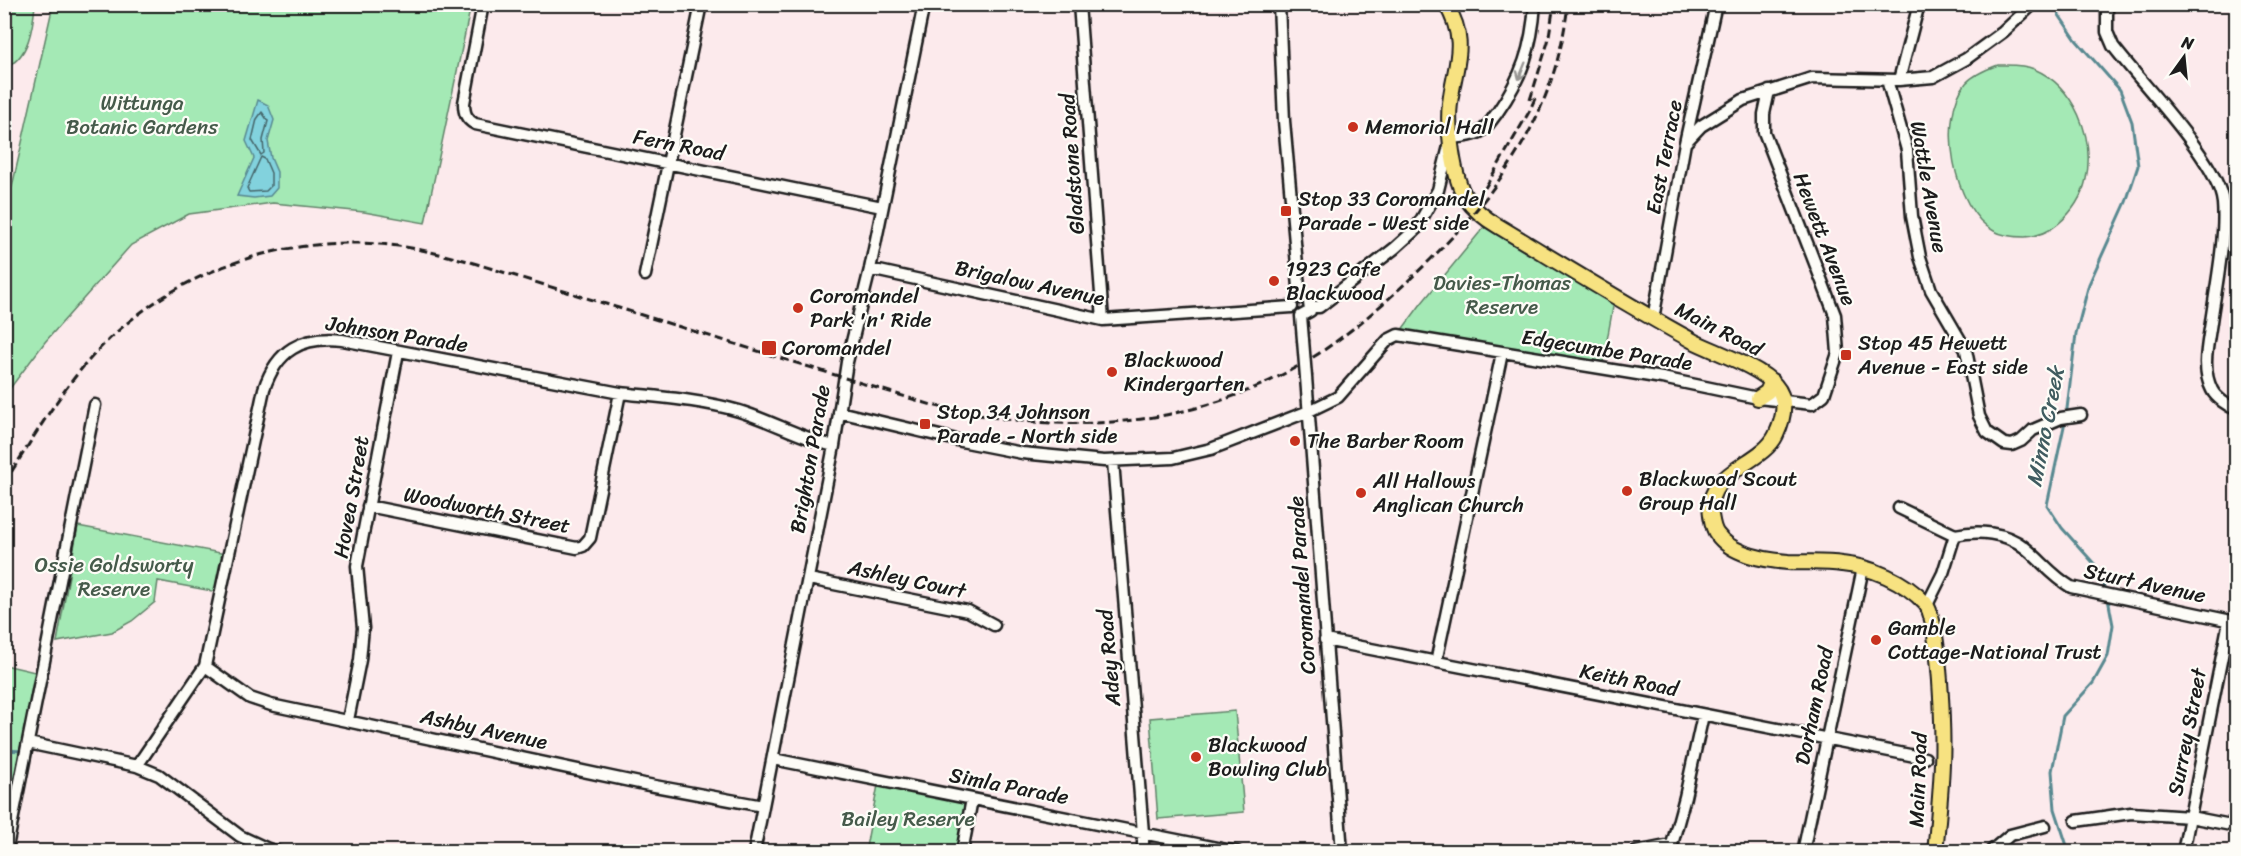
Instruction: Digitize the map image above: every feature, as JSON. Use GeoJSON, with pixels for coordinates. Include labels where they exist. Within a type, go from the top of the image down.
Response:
{"type":"FeatureCollection","features":[{"type":"Feature","properties":{"kind":"main road","name":"Main Road"},"geometry":{"type":"LineString","coordinates":[[1446,4],[1459,34],[1459,50],[1450,104],[1451,138],[1457,176],[1465,197],[1476,210],[1498,226],[1653,319],[1761,374],[1772,381],[1781,392],[1784,402]]}},
{"type":"Feature","properties":{"kind":"main road"},"geometry":{"type":"LineString","coordinates":[[1758,398],[1767,392],[1772,381]]}},
{"type":"Feature","properties":{"kind":"main road"},"geometry":{"type":"LineString","coordinates":[[1784,402],[1785,411],[1775,438],[1733,471],[1718,487],[1710,512],[1715,532],[1728,546],[1771,561],[1842,564],[1885,575],[1906,587],[1927,605]]}},
{"type":"Feature","properties":{"kind":"main road","name":"Main Road"},"geometry":{"type":"LineString","coordinates":[[1927,605],[1933,617],[1937,645],[1942,760],[1935,852]]}},
{"type":"Feature","properties":{"kind":"street","name":"Fern Road"},"geometry":{"type":"LineString","coordinates":[[483,4],[464,103],[464,112],[475,124],[882,207]]}},
{"type":"Feature","properties":{"kind":"street"},"geometry":{"type":"LineString","coordinates":[[645,275],[670,163],[701,4]]}},
{"type":"Feature","properties":{"kind":"street","name":"Brighton Parade"},"geometry":{"type":"LineString","coordinates":[[754,852],[834,446],[847,362],[870,269],[924,4]]}},
{"type":"Feature","properties":{"kind":"street","name":"Gladstone Road"},"geometry":{"type":"LineString","coordinates":[[1079,4],[1103,320]]}},
{"type":"Feature","properties":{"kind":"street"},"geometry":{"type":"LineString","coordinates":[[1279,4],[1295,314],[1301,316],[1308,314],[1311,307],[1308,300],[1296,303]]}},
{"type":"Feature","properties":{"kind":"street"},"geometry":{"type":"LineString","coordinates":[[1311,307],[1319,307],[1416,229],[1438,190],[1451,138],[1466,137],[1486,128],[1522,73],[1529,52],[1535,4]]}},
{"type":"Feature","properties":{"kind":"street","name":"East Terrace"},"geometry":{"type":"LineString","coordinates":[[1653,319],[1685,143],[1716,4]]}},
{"type":"Feature","properties":{"kind":"street"},"geometry":{"type":"LineString","coordinates":[[1899,80],[1919,4]]}},
{"type":"Feature","properties":{"kind":"street"},"geometry":{"type":"LineString","coordinates":[[1685,143],[1701,126],[1743,100],[1812,78],[1899,80],[1933,77],[1966,59],[2003,32],[2032,4]]}},
{"type":"Feature","properties":{"kind":"street"},"geometry":{"type":"LineString","coordinates":[[2107,4],[2107,32],[2113,46],[2194,145],[2221,189],[2223,204],[2220,253],[2205,363],[2212,390],[2228,406],[2236,409]]}},
{"type":"Feature","properties":{"kind":"street","name":"Wattle Avenue"},"geometry":{"type":"LineString","coordinates":[[1887,80],[1907,150],[1912,216],[1920,257],[1931,290],[1966,350],[1979,416],[1987,432],[2004,444],[2012,445],[2033,430],[2071,417]]}},
{"type":"Feature","properties":{"kind":"street","name":"Hewett Avenue"},"geometry":{"type":"LineString","coordinates":[[1769,91],[1764,114],[1764,132],[1835,315],[1838,353],[1824,395],[1812,404],[1784,402]]}},
{"type":"Feature","properties":{"kind":"street","name":"Brigalow Avenue"},"geometry":{"type":"LineString","coordinates":[[870,269],[1103,320],[1296,303]]}},
{"type":"Feature","properties":{"kind":"street","name":"Coromandel Parade"},"geometry":{"type":"LineString","coordinates":[[1301,316],[1342,852]]}},
{"type":"Feature","properties":{"kind":"street","name":"Edgecumbe Parade"},"geometry":{"type":"LineString","coordinates":[[1309,411],[1338,397],[1388,340],[1398,335],[1662,378],[1784,402]]}},
{"type":"Feature","properties":{"kind":"street","name":"Johnson Parade"},"geometry":{"type":"LineString","coordinates":[[137,766],[205,666],[269,373],[289,350],[306,341],[324,338],[620,393],[736,410],[800,436],[834,446]]}},
{"type":"Feature","properties":{"kind":"street","name":"Hovea Street"},"geometry":{"type":"LineString","coordinates":[[348,720],[360,660],[363,628],[357,566],[398,352]]}},
{"type":"Feature","properties":{"kind":"street"},"geometry":{"type":"LineString","coordinates":[[1436,662],[1502,353]]}},
{"type":"Feature","properties":{"kind":"street","name":"Woodworth Street"},"geometry":{"type":"LineString","coordinates":[[368,506],[577,548],[583,546],[590,538],[620,393]]}},
{"type":"Feature","properties":{"kind":"street"},"geometry":{"type":"LineString","coordinates":[[6,852],[8,826],[28,743],[95,405]]}},
{"type":"Feature","properties":{"kind":"street"},"geometry":{"type":"LineString","coordinates":[[839,412],[1022,453],[1113,461],[1173,458],[1210,449],[1309,411]]}},
{"type":"Feature","properties":{"kind":"street","name":"Adey Road"},"geometry":{"type":"LineString","coordinates":[[1113,461],[1143,852]]}},
{"type":"Feature","properties":{"kind":"street"},"geometry":{"type":"LineString","coordinates":[[1899,508],[1955,536],[1943,573],[1927,605]]}},
{"type":"Feature","properties":{"kind":"street","name":"Sturt Avenue"},"geometry":{"type":"LineString","coordinates":[[1955,536],[1973,531],[2000,535],[2023,546],[2054,576],[2071,587],[2233,621]]}},
{"type":"Feature","properties":{"kind":"street","name":"Dorham Road"},"geometry":{"type":"LineString","coordinates":[[1803,852],[1863,568]]}},
{"type":"Feature","properties":{"kind":"street","name":"Ashley Court"},"geometry":{"type":"LineString","coordinates":[[808,579],[969,610],[994,625]]}},
{"type":"Feature","properties":{"kind":"street","name":"Surrey Street"},"geometry":{"type":"LineString","coordinates":[[2183,852],[2233,621]]}},
{"type":"Feature","properties":{"kind":"street","name":"Keith Road"},"geometry":{"type":"LineString","coordinates":[[1325,640],[1925,758]]}},
{"type":"Feature","properties":{"kind":"street","name":"Ashby Avenue"},"geometry":{"type":"LineString","coordinates":[[205,666],[250,698],[271,705],[644,784],[764,806]]}},
{"type":"Feature","properties":{"kind":"street"},"geometry":{"type":"LineString","coordinates":[[1636,852],[1670,848],[1685,797],[1703,715]]}},
{"type":"Feature","properties":{"kind":"street"},"geometry":{"type":"LineString","coordinates":[[28,743],[137,766],[159,775],[240,836],[278,852]]}},
{"type":"Feature","properties":{"kind":"street","name":"Simla Parade"},"geometry":{"type":"LineString","coordinates":[[773,759],[1237,852]]}},
{"type":"Feature","properties":{"kind":"street"},"geometry":{"type":"LineString","coordinates":[[962,852],[972,799]]}},
{"type":"Feature","properties":{"kind":"street"},"geometry":{"type":"LineString","coordinates":[[2076,821],[2131,813],[2190,817],[2236,826]]}},
{"type":"Feature","properties":{"kind":"street"},"geometry":{"type":"LineString","coordinates":[[1990,852],[2010,835],[2045,826]]}},
{"type":"Feature","properties":{"kind":"green space"},"geometry":{"type":"Polygon","coordinates":[[[5,4],[35,5],[31,32],[25,49],[20,57],[5,67],[5,4]]]}},
{"type":"Feature","properties":{"kind":"green space","name":"Wittunga Botanic Gardens"},"geometry":{"type":"Polygon","coordinates":[[[53,5],[471,5],[425,223],[364,212],[273,203],[189,214],[131,245],[45,342],[8,391],[5,382],[5,187],[12,187],[53,5]]]}},
{"type":"Feature","properties":{"kind":"green space"},"geometry":{"type":"Polygon","coordinates":[[[1998,65],[2025,66],[2048,77],[2070,100],[2084,130],[2088,163],[2086,179],[2079,198],[2068,215],[2058,224],[2034,236],[2017,237],[2001,234],[1980,220],[1968,204],[1959,184],[1954,162],[1951,139],[1952,118],[1957,99],[1969,80],[1998,65]]]}},
{"type":"Feature","properties":{"kind":"green space","name":"Davies-Thomas Reserve"},"geometry":{"type":"Polygon","coordinates":[[[1489,221],[1615,296],[1602,368],[1398,335],[1489,221]]]}},
{"type":"Feature","properties":{"kind":"green space","name":"Ossie Goldsworty Reserve"},"geometry":{"type":"Polygon","coordinates":[[[78,526],[226,554],[217,592],[158,581],[155,602],[132,621],[112,632],[57,642],[78,526]]]}},
{"type":"Feature","properties":{"kind":"green space"},"geometry":{"type":"Polygon","coordinates":[[[5,665],[35,672],[11,806],[5,812],[5,665]]]}},
{"type":"Feature","properties":{"kind":"green space","name":"Blackwood Bowling Club"},"geometry":{"type":"Polygon","coordinates":[[[1235,711],[1244,812],[1158,819],[1150,718],[1235,711]]]}},
{"type":"Feature","properties":{"kind":"green space","name":"Bailey Reserve"},"geometry":{"type":"Polygon","coordinates":[[[879,780],[972,799],[962,851],[865,852],[879,780]]]}},
{"type":"Feature","properties":{"kind":"water"},"geometry":{"type":"Polygon","coordinates":[[[258,100],[268,105],[274,120],[268,141],[271,158],[277,172],[277,188],[270,196],[254,198],[237,196],[254,158],[246,141],[258,100]]]}},
{"type":"Feature","properties":{"kind":"waterway","name":"Minno Creek"},"geometry":{"type":"LineString","coordinates":[[2057,4],[2059,15],[2076,40],[2120,90],[2132,122],[2138,166],[2126,202],[2089,284],[2076,334],[2066,417],[2047,505],[2062,528],[2098,568],[2105,590]]}},
{"type":"Feature","properties":{"kind":"waterway","name":"Minno Creek"},"geometry":{"type":"LineString","coordinates":[[2069,852],[2055,809],[2052,771],[2063,716],[2093,683],[2108,656],[2113,625],[2108,599]]}},
{"type":"Feature","properties":{"kind":"waterway"},"geometry":{"type":"LineString","coordinates":[[4,750],[24,751]]}},
{"type":"Feature","properties":{"kind":"railway"},"geometry":{"type":"LineString","coordinates":[[1530,100],[1548,42],[1554,4]]}},
{"type":"Feature","properties":{"kind":"railway"},"geometry":{"type":"LineString","coordinates":[[4,483],[55,404],[90,359],[119,330],[151,305],[185,284],[259,255],[298,247],[338,243],[401,246],[464,260],[932,405],[982,416],[1033,422],[1084,423],[1134,420],[1183,411],[1232,397],[1279,376],[1324,350],[1352,329],[1431,259],[1482,203],[1522,144],[1539,112],[1562,42],[1568,4]]}},
{"type":"Feature","properties":{"kind":"railway"},"geometry":{"type":"LineString","coordinates":[[1485,188],[1537,94]]}},
{"type":"Feature","properties":{"kind":"place","name":"Memorial Hall"},"geometry":{"type":"Point","coordinates":[1353,127]}},
{"type":"Feature","properties":{"kind":"place","name":"Stop 33 Coromandel Parade - West side"},"geometry":{"type":"Point","coordinates":[1286,211]}},
{"type":"Feature","properties":{"kind":"place","name":"1923 Cafe Blackwood"},"geometry":{"type":"Point","coordinates":[1274,281]}},
{"type":"Feature","properties":{"kind":"place","name":"Coromandel Park 'n' Ride"},"geometry":{"type":"Point","coordinates":[798,308]}},
{"type":"Feature","properties":{"kind":"place","name":"Coromandel"},"geometry":{"type":"Point","coordinates":[769,348]}},
{"type":"Feature","properties":{"kind":"place","name":"Stop 45 Hewett Avenue - East side"},"geometry":{"type":"Point","coordinates":[1846,355]}},
{"type":"Feature","properties":{"kind":"place","name":"Blackwood Kindergarten"},"geometry":{"type":"Point","coordinates":[1112,372]}},
{"type":"Feature","properties":{"kind":"place","name":"Stop 34 Johnson Parade - North side"},"geometry":{"type":"Point","coordinates":[925,424]}},
{"type":"Feature","properties":{"kind":"place","name":"The Barber Room"},"geometry":{"type":"Point","coordinates":[1295,441]}},
{"type":"Feature","properties":{"kind":"place","name":"Blackwood Scout Group Hall"},"geometry":{"type":"Point","coordinates":[1627,491]}},
{"type":"Feature","properties":{"kind":"place","name":"All Hallows Anglican Church"},"geometry":{"type":"Point","coordinates":[1361,493]}},
{"type":"Feature","properties":{"kind":"place","name":"Gamble Cottage-National Trust"},"geometry":{"type":"Point","coordinates":[1876,640]}},
{"type":"Feature","properties":{"kind":"place","name":"Blackwood Bowling Club"},"geometry":{"type":"Point","coordinates":[1196,757]}}]}
